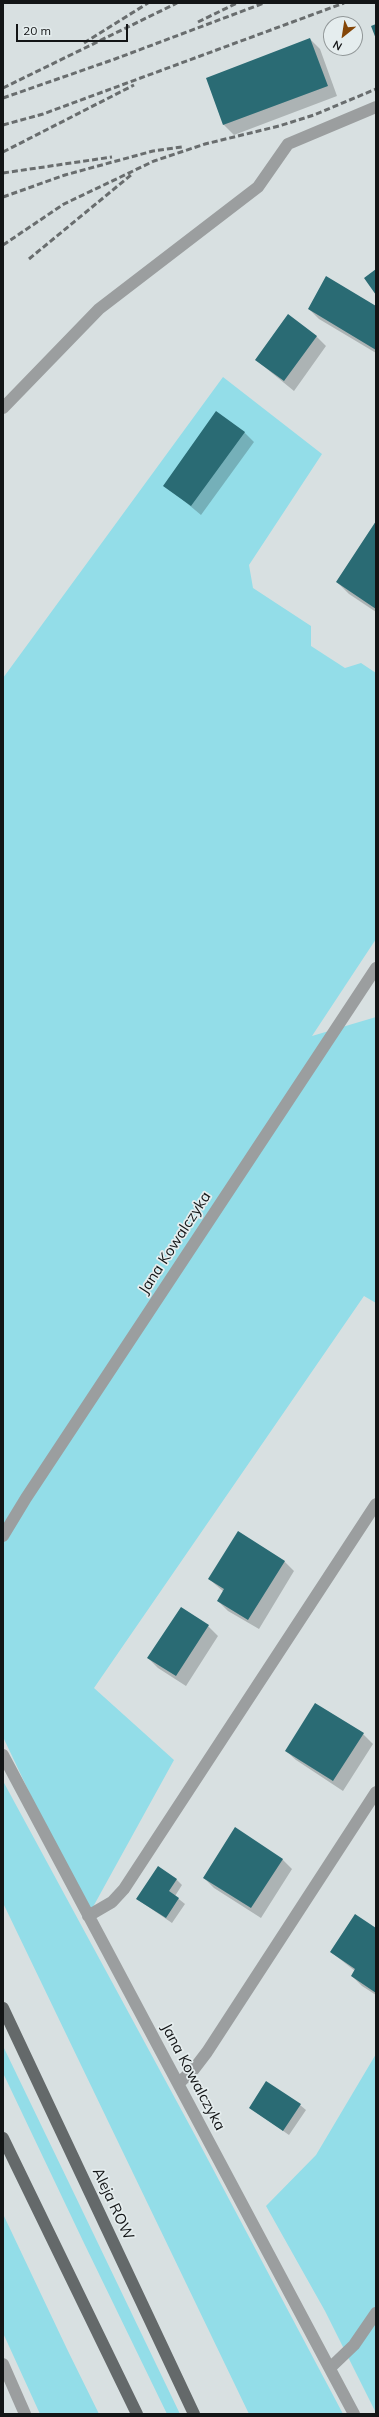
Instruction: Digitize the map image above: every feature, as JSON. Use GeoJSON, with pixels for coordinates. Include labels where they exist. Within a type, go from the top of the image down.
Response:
{"type":"FeatureCollection","features":[{"type":"Feature","properties":{"kind":"main road","name":"Aleja ROW"},"geometry":{"type":"LineString","coordinates":[[3,2008],[194,2414]]}},
{"type":"Feature","properties":{"kind":"main road"},"geometry":{"type":"LineString","coordinates":[[3,2138],[137,2414]]}},
{"type":"Feature","properties":{"kind":"street"},"geometry":{"type":"LineString","coordinates":[[3,408],[99,309],[258,187],[288,144],[376,107]]}},
{"type":"Feature","properties":{"kind":"street","name":"Jana Kowalczyka"},"geometry":{"type":"LineString","coordinates":[[3,1536],[26,1498],[376,968]]}},
{"type":"Feature","properties":{"kind":"street"},"geometry":{"type":"LineString","coordinates":[[88,1916],[112,1902],[124,1889],[376,1504]]}},
{"type":"Feature","properties":{"kind":"street","name":"Jana Kowalczyka"},"geometry":{"type":"LineString","coordinates":[[3,1756],[16,1783],[331,2367],[354,2414]]}},
{"type":"Feature","properties":{"kind":"street"},"geometry":{"type":"LineString","coordinates":[[179,2083],[194,2069],[207,2052],[376,1792]]}},
{"type":"Feature","properties":{"kind":"street"},"geometry":{"type":"LineString","coordinates":[[331,2367],[354,2345],[376,2313]]}},
{"type":"Feature","properties":{"kind":"street"},"geometry":{"type":"LineString","coordinates":[[3,2364],[25,2414]]}},
{"type":"Feature","properties":{"kind":"shaded area"},"geometry":{"type":"Polygon","coordinates":[[[223,377],[322,454],[249,565],[253,588],[311,626],[311,646],[345,668],[361,663],[376,673],[376,939],[312,1036],[376,1017],[376,1303],[364,1296],[94,1688],[174,1760],[88,1916],[3,1737],[3,678],[223,377]]]}},
{"type":"Feature","properties":{"kind":"shaded area"},"geometry":{"type":"Polygon","coordinates":[[[3,1781],[196,2137],[343,2414],[249,2414],[3,1903],[3,1781]]]}},
{"type":"Feature","properties":{"kind":"shaded area"},"geometry":{"type":"Polygon","coordinates":[[[3,2046],[180,2414],[167,2414],[83,2241],[3,2073],[3,2046]]]}},
{"type":"Feature","properties":{"kind":"shaded area"},"geometry":{"type":"Polygon","coordinates":[[[376,2054],[376,2413],[325,2311],[266,2206],[316,2155],[376,2054]]]}},
{"type":"Feature","properties":{"kind":"shaded area"},"geometry":{"type":"Polygon","coordinates":[[[3,2214],[99,2414],[40,2414],[3,2333],[3,2214]]]}},
{"type":"Feature","properties":{"kind":"building"},"geometry":{"type":"Polygon","coordinates":[[[376,24],[376,39],[371,26],[376,24]]]}},
{"type":"Feature","properties":{"kind":"building"},"geometry":{"type":"Polygon","coordinates":[[[310,38],[328,86],[223,125],[206,78],[310,38]]]}},
{"type":"Feature","properties":{"kind":"building"},"geometry":{"type":"Polygon","coordinates":[[[376,269],[376,295],[364,278],[376,269]]]}},
{"type":"Feature","properties":{"kind":"building"},"geometry":{"type":"Polygon","coordinates":[[[326,276],[376,306],[376,350],[308,309],[326,276]]]}},
{"type":"Feature","properties":{"kind":"building"},"geometry":{"type":"Polygon","coordinates":[[[288,314],[317,336],[284,381],[255,360],[288,314]]]}},
{"type":"Feature","properties":{"kind":"building"},"geometry":{"type":"Polygon","coordinates":[[[216,411],[245,432],[191,506],[163,486],[216,411]]]}},
{"type":"Feature","properties":{"kind":"building"},"geometry":{"type":"Polygon","coordinates":[[[376,521],[376,609],[336,582],[376,521]]]}},
{"type":"Feature","properties":{"kind":"building"},"geometry":{"type":"Polygon","coordinates":[[[238,1531],[285,1561],[248,1620],[217,1601],[224,1589],[208,1579],[238,1531]]]}},
{"type":"Feature","properties":{"kind":"building"},"geometry":{"type":"Polygon","coordinates":[[[181,1607],[209,1625],[176,1676],[147,1658],[181,1607]]]}},
{"type":"Feature","properties":{"kind":"building"},"geometry":{"type":"Polygon","coordinates":[[[315,1703],[364,1733],[333,1781],[285,1751],[315,1703]]]}},
{"type":"Feature","properties":{"kind":"building"},"geometry":{"type":"Polygon","coordinates":[[[235,1827],[283,1859],[251,1908],[203,1878],[235,1827]]]}},
{"type":"Feature","properties":{"kind":"building"},"geometry":{"type":"Polygon","coordinates":[[[158,1866],[177,1879],[169,1891],[179,1898],[166,1918],[136,1899],[158,1866]]]}},
{"type":"Feature","properties":{"kind":"building"},"geometry":{"type":"Polygon","coordinates":[[[355,1914],[376,1928],[376,1993],[351,1976],[355,1969],[330,1952],[355,1914]]]}},
{"type":"Feature","properties":{"kind":"building"},"geometry":{"type":"Polygon","coordinates":[[[266,2081],[301,2104],[283,2131],[249,2108],[266,2081]]]}},
{"type":"Feature","properties":{"kind":"railway"},"geometry":{"type":"LineString","coordinates":[[84,43],[148,3]]}},
{"type":"Feature","properties":{"kind":"railway"},"geometry":{"type":"LineString","coordinates":[[3,88],[177,3]]}},
{"type":"Feature","properties":{"kind":"railway"},"geometry":{"type":"LineString","coordinates":[[198,22],[237,3]]}},
{"type":"Feature","properties":{"kind":"railway"},"geometry":{"type":"LineString","coordinates":[[3,98],[115,59],[264,3]]}},
{"type":"Feature","properties":{"kind":"railway"},"geometry":{"type":"LineString","coordinates":[[3,125],[43,114],[344,3]]}},
{"type":"Feature","properties":{"kind":"railway"},"geometry":{"type":"LineString","coordinates":[[3,152],[134,85]]}},
{"type":"Feature","properties":{"kind":"railway"},"geometry":{"type":"LineString","coordinates":[[3,245],[64,204],[154,161],[205,144],[279,126],[314,115],[376,89]]}},
{"type":"Feature","properties":{"kind":"railway"},"geometry":{"type":"LineString","coordinates":[[3,197],[65,175],[153,151],[182,147]]}},
{"type":"Feature","properties":{"kind":"railway"},"geometry":{"type":"LineString","coordinates":[[3,173],[112,157]]}},
{"type":"Feature","properties":{"kind":"railway"},"geometry":{"type":"LineString","coordinates":[[29,259],[131,175]]}}]}
